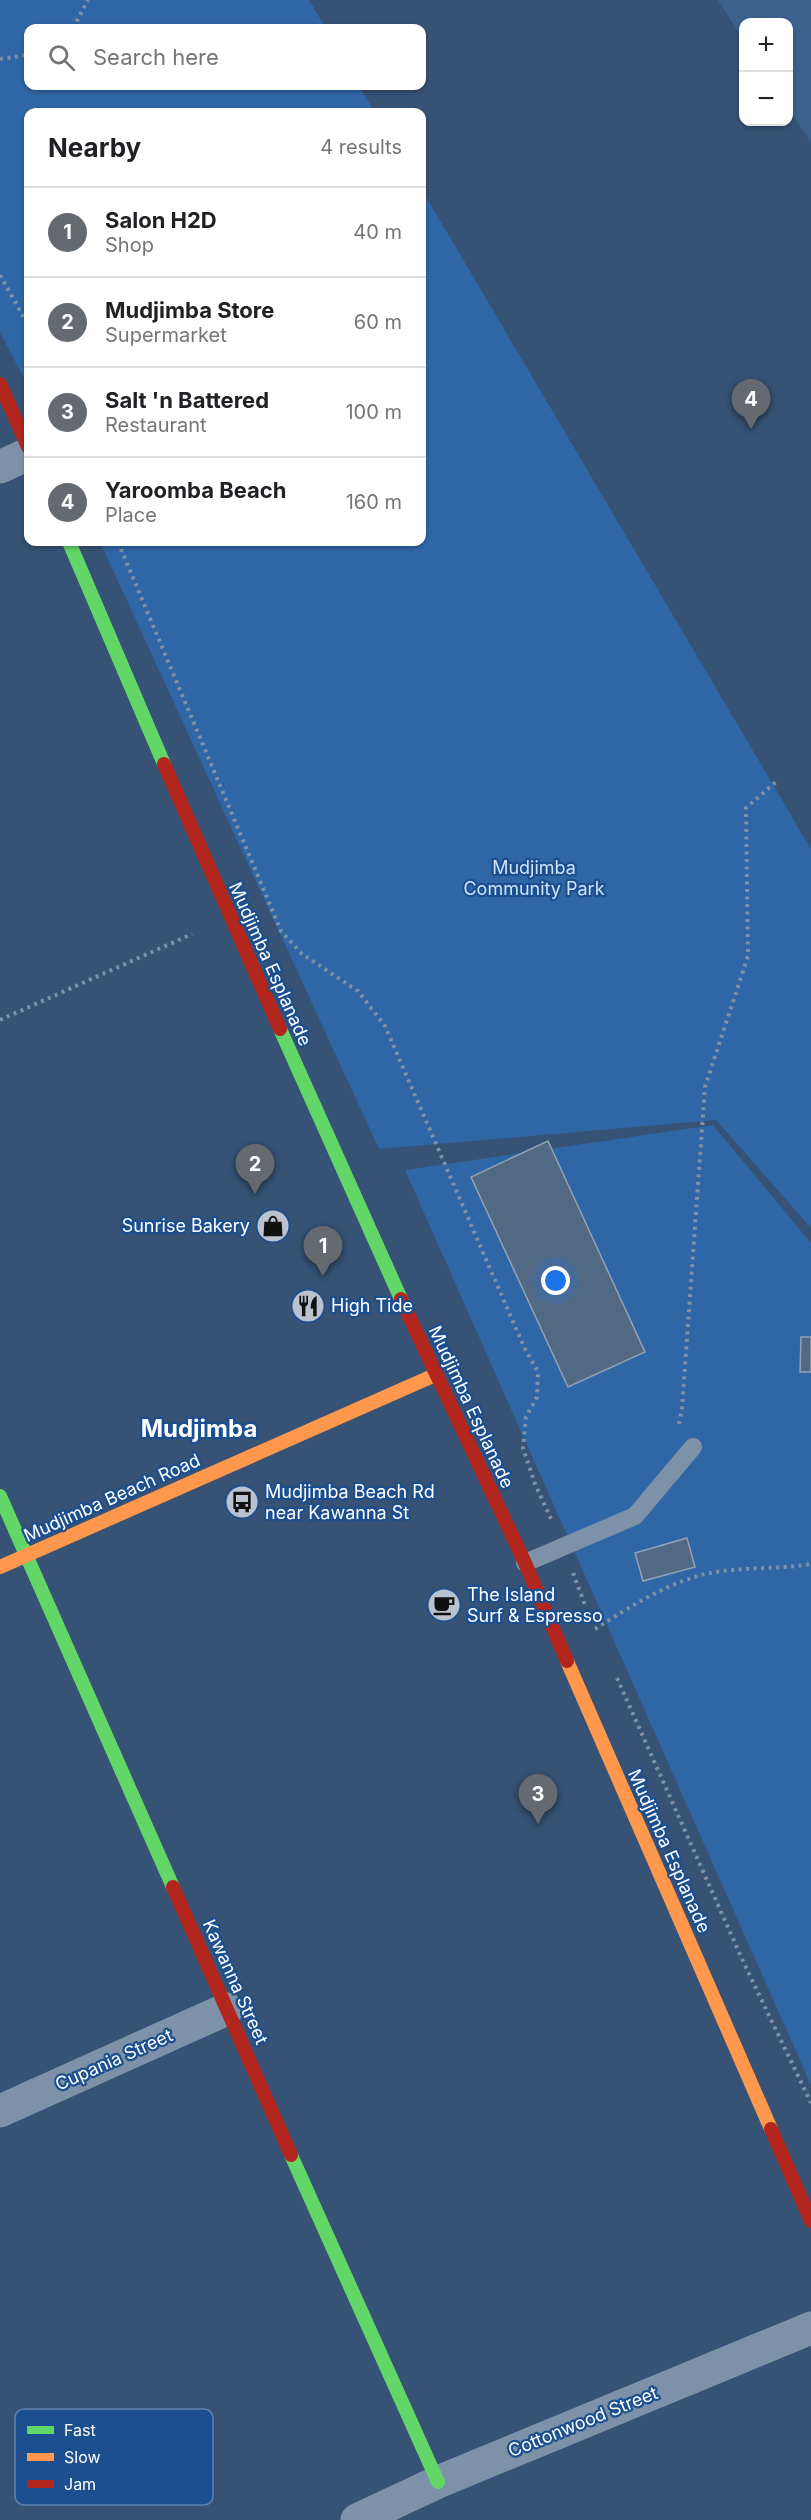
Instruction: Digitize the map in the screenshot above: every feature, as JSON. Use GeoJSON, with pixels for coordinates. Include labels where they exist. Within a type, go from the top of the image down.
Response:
{"type":"FeatureCollection","features":[{"type":"Feature","properties":{"kind":"street"},"geometry":{"type":"LineString","coordinates":[[0,384],[24,438]]}},
{"type":"Feature","properties":{"kind":"street"},"geometry":{"type":"LineString","coordinates":[[0,467],[24,456]]}},
{"type":"Feature","properties":{"kind":"street","name":"Mudjimba Esplanade"},"geometry":{"type":"LineString","coordinates":[[71,546],[228,914],[435,1375],[525,1563],[811,2221]]}},
{"type":"Feature","properties":{"kind":"street","name":"Mudjimba Beach Road"},"geometry":{"type":"LineString","coordinates":[[0,1567],[435,1375]]}},
{"type":"Feature","properties":{"kind":"street","name":"Kawanna Street"},"geometry":{"type":"LineString","coordinates":[[0,1496],[438,2482]]}},
{"type":"Feature","properties":{"kind":"street","name":"Cupania Street"},"geometry":{"type":"LineString","coordinates":[[0,2111],[227,2009]]}},
{"type":"Feature","properties":{"kind":"street","name":"Cottonwood Street"},"geometry":{"type":"LineString","coordinates":[[357,2520],[438,2482],[811,2328]]}},
{"type":"Feature","properties":{"kind":"lane"},"geometry":{"type":"LineString","coordinates":[[525,1563],[635,1516],[693,1447]]}},
{"type":"Feature","properties":{"kind":"path"},"geometry":{"type":"LineString","coordinates":[[75,24],[88,0]]}},
{"type":"Feature","properties":{"kind":"path"},"geometry":{"type":"LineString","coordinates":[[0,59],[24,56]]}},
{"type":"Feature","properties":{"kind":"path"},"geometry":{"type":"LineString","coordinates":[[0,275],[24,318]]}},
{"type":"Feature","properties":{"kind":"path"},"geometry":{"type":"LineString","coordinates":[[120,546],[281,931],[302,954],[358,990],[386,1026],[519,1336],[538,1372],[537,1397],[526,1417],[523,1448],[535,1484],[563,1546],[587,1609]]}},
{"type":"Feature","properties":{"kind":"path"},"geometry":{"type":"LineString","coordinates":[[693,1447],[678,1427],[682,1408],[705,1087],[748,956],[746,808],[777,781]]}},
{"type":"Feature","properties":{"kind":"path"},"geometry":{"type":"LineString","coordinates":[[0,1020],[192,934]]}},
{"type":"Feature","properties":{"kind":"path"},"geometry":{"type":"LineString","coordinates":[[595,1629],[646,1596],[701,1575],[756,1567],[811,1564]]}},
{"type":"Feature","properties":{"kind":"path"},"geometry":{"type":"LineString","coordinates":[[591,1619],[600,1640]]}},
{"type":"Feature","properties":{"kind":"path"},"geometry":{"type":"LineString","coordinates":[[614,1672],[742,1959],[811,2103]]}},
{"type":"Feature","properties":{"kind":"green space"},"geometry":{"type":"Polygon","coordinates":[[[0,0],[309,0],[324,24],[24,24],[24,90],[361,90],[373,108],[24,108],[24,378],[0,332],[0,0]]]}},
{"type":"Feature","properties":{"kind":"green space","name":"Mudjimba Community Park"},"geometry":{"type":"Polygon","coordinates":[[[426,197],[811,849],[811,1228],[716,1120],[379,1149],[102,546],[426,546],[426,197]]]}},
{"type":"Feature","properties":{"kind":"green space"},"geometry":{"type":"Polygon","coordinates":[[[713,1125],[811,1243],[811,2085],[405,1170],[713,1125]]]}},
{"type":"Feature","properties":{"kind":"shaded area"},"geometry":{"type":"Polygon","coordinates":[[[718,0],[811,0],[811,143],[793,115],[793,18],[739,18],[739,34],[718,0]]]}},
{"type":"Feature","properties":{"kind":"building"},"geometry":{"type":"Polygon","coordinates":[[[548,1141],[645,1352],[568,1387],[471,1177],[548,1141]]]}},
{"type":"Feature","properties":{"kind":"building"},"geometry":{"type":"Polygon","coordinates":[[[801,1337],[811,1337],[811,1372],[800,1372],[801,1337]]]}},
{"type":"Feature","properties":{"kind":"building"},"geometry":{"type":"Polygon","coordinates":[[[687,1538],[695,1567],[643,1581],[635,1553],[687,1538]]]}},
{"type":"Feature","properties":{"kind":"traffic: fast"},"geometry":{"type":"LineString","coordinates":[[71,546],[164,764]]}},
{"type":"Feature","properties":{"kind":"traffic: fast"},"geometry":{"type":"LineString","coordinates":[[280,1029],[401,1299]]}},
{"type":"Feature","properties":{"kind":"traffic: fast"},"geometry":{"type":"LineString","coordinates":[[0,1496],[173,1887]]}},
{"type":"Feature","properties":{"kind":"traffic: fast"},"geometry":{"type":"LineString","coordinates":[[291,2155],[438,2482]]}},
{"type":"Feature","properties":{"kind":"traffic: slow"},"geometry":{"type":"LineString","coordinates":[[0,1567],[435,1375]]}},
{"type":"Feature","properties":{"kind":"traffic: slow"},"geometry":{"type":"LineString","coordinates":[[567,1661],[771,2129]]}},
{"type":"Feature","properties":{"kind":"traffic: jam"},"geometry":{"type":"LineString","coordinates":[[0,384],[24,438]]}},
{"type":"Feature","properties":{"kind":"traffic: jam"},"geometry":{"type":"LineString","coordinates":[[164,764],[280,1029]]}},
{"type":"Feature","properties":{"kind":"traffic: jam"},"geometry":{"type":"LineString","coordinates":[[401,1299],[525,1563],[567,1661]]}},
{"type":"Feature","properties":{"kind":"traffic: jam"},"geometry":{"type":"LineString","coordinates":[[173,1887],[291,2155]]}},
{"type":"Feature","properties":{"kind":"traffic: jam"},"geometry":{"type":"LineString","coordinates":[[771,2129],[811,2221]]}},
{"type":"Feature","properties":{"kind":"place","name":"Yaroomba Beach"},"geometry":{"type":"Point","coordinates":[751,429]}},
{"type":"Feature","properties":{"kind":"place","name":"Mudjimba Store"},"geometry":{"type":"Point","coordinates":[255,1194]}},
{"type":"Feature","properties":{"kind":"place","name":"Sunrise Bakery"},"geometry":{"type":"Point","coordinates":[273,1226]}},
{"type":"Feature","properties":{"kind":"place","name":"Salon H2D"},"geometry":{"type":"Point","coordinates":[323,1276]}},
{"type":"Feature","properties":{"kind":"place","name":"High Tide"},"geometry":{"type":"Point","coordinates":[308,1306]}},
{"type":"Feature","properties":{"kind":"place","name":"Mudjimba Beach Rd near Kawanna St"},"geometry":{"type":"Point","coordinates":[242,1502]}},
{"type":"Feature","properties":{"kind":"place","name":"The Island Surf & Espresso"},"geometry":{"type":"Point","coordinates":[444,1605]}},
{"type":"Feature","properties":{"kind":"place","name":"Salt 'n Battered"},"geometry":{"type":"Point","coordinates":[538,1824]}},
{"type":"Feature","properties":{"kind":"district","name":"Mudjimba"},"geometry":{"type":"Point","coordinates":[199,1429]}}]}
